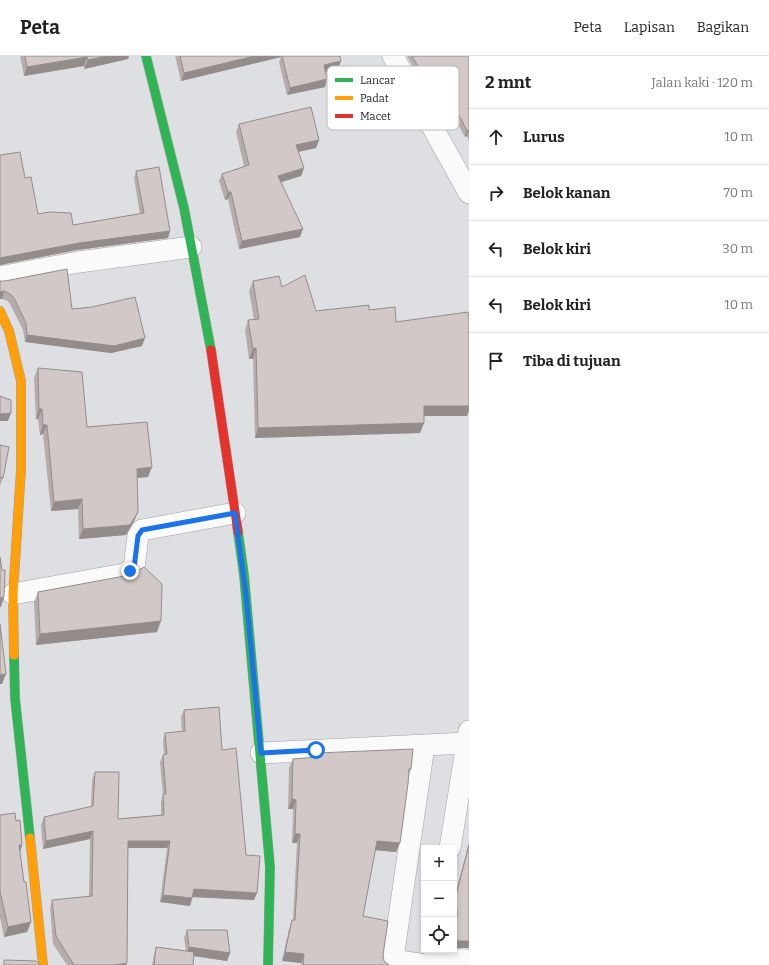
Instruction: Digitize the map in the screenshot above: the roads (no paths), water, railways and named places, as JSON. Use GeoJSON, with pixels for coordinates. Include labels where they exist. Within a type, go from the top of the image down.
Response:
{"type":"FeatureCollection","features":[{"type":"Feature","properties":{"kind":"main road"},"geometry":{"type":"LineString","coordinates":[[146,56],[184,208],[214,368],[235,513],[246,595],[270,867],[268,965]]}},
{"type":"Feature","properties":{"kind":"main road"},"geometry":{"type":"LineString","coordinates":[[0,311],[9,331],[21,381],[21,470],[13,594],[15,698],[44,965]]}},
{"type":"Feature","properties":{"kind":"street"},"geometry":{"type":"LineString","coordinates":[[394,56],[400,66]]}},
{"type":"Feature","properties":{"kind":"street"},"geometry":{"type":"LineString","coordinates":[[435,130],[466,185]]}},
{"type":"Feature","properties":{"kind":"street"},"geometry":{"type":"LineString","coordinates":[[0,277],[79,262],[191,247]]}},
{"type":"Feature","properties":{"kind":"street"},"geometry":{"type":"LineString","coordinates":[[13,594],[124,574],[134,568],[138,536],[142,530],[235,513]]}},
{"type":"Feature","properties":{"kind":"street"},"geometry":{"type":"LineString","coordinates":[[261,753],[346,748],[429,746],[465,739],[450,845]]}},
{"type":"Feature","properties":{"kind":"street"},"geometry":{"type":"LineString","coordinates":[[429,746],[394,962],[469,960]]}}]}
